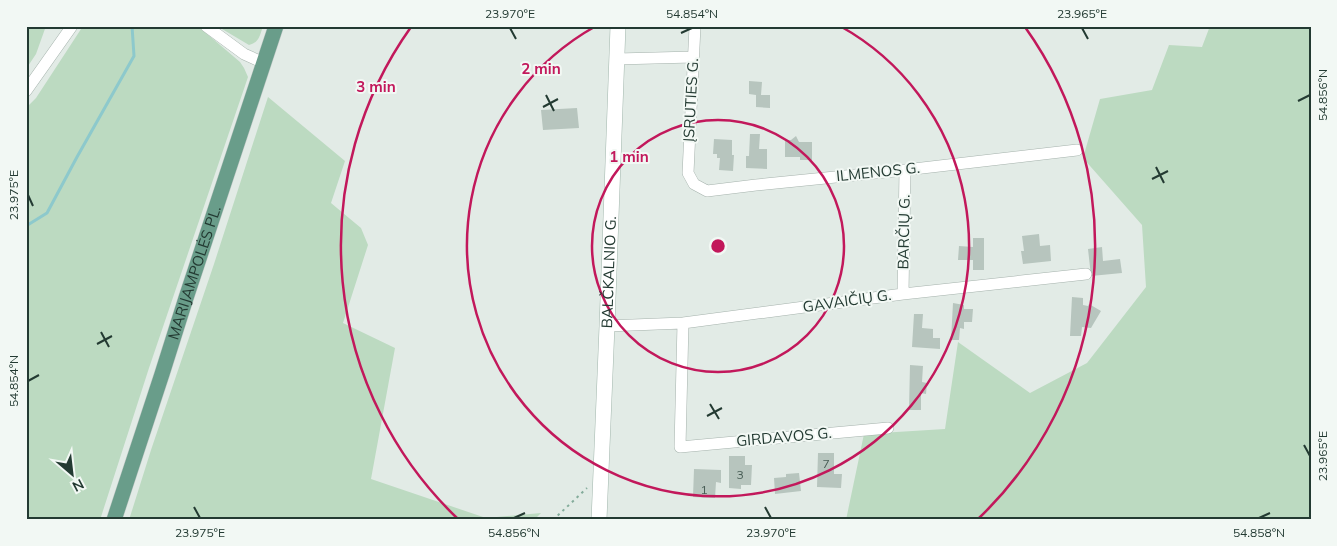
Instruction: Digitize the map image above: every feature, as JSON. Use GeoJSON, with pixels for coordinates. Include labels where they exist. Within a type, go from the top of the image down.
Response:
{"type":"FeatureCollection","features":[{"type":"Feature","properties":{"kind":"main road","name":"MARIJAMPOLĖS PL."},"geometry":{"type":"LineString","coordinates":[[114,520],[276,26]]}},
{"type":"Feature","properties":{"kind":"street"},"geometry":{"type":"LineString","coordinates":[[26,91],[72,26]]}},
{"type":"Feature","properties":{"kind":"street"},"geometry":{"type":"LineString","coordinates":[[206,26],[244,54],[264,63]]}},
{"type":"Feature","properties":{"kind":"street","name":"BALČKALNIO G."},"geometry":{"type":"LineString","coordinates":[[599,520],[618,26]]}},
{"type":"Feature","properties":{"kind":"street","name":"ĮSRUTIES G."},"geometry":{"type":"LineString","coordinates":[[688,173],[695,26]]}},
{"type":"Feature","properties":{"kind":"street"},"geometry":{"type":"LineString","coordinates":[[617,58],[693,57]]}},
{"type":"Feature","properties":{"kind":"street","name":"ILMENOS G."},"geometry":{"type":"LineString","coordinates":[[688,173],[694,184],[707,191],[756,184],[905,170],[1077,150]]}},
{"type":"Feature","properties":{"kind":"street","name":"BARČIŲ G."},"geometry":{"type":"LineString","coordinates":[[903,294],[905,170]]}},
{"type":"Feature","properties":{"kind":"street","name":"GAVAIČIŲ G."},"geometry":{"type":"LineString","coordinates":[[607,326],[683,323],[903,294],[1086,274]]}},
{"type":"Feature","properties":{"kind":"street","name":"GIRDAVOS G."},"geometry":{"type":"LineString","coordinates":[[683,323],[680,447],[888,428]]}},
{"type":"Feature","properties":{"kind":"path"},"geometry":{"type":"LineString","coordinates":[[553,520],[600,476]]}},
{"type":"Feature","properties":{"kind":"path"},"geometry":{"type":"LineString","coordinates":[[26,518],[33,520]]}},
{"type":"Feature","properties":{"kind":"green space"},"geometry":{"type":"Polygon","coordinates":[[[26,26],[46,26],[36,54],[26,69],[26,26]]]}},
{"type":"Feature","properties":{"kind":"green space"},"geometry":{"type":"Polygon","coordinates":[[[83,26],[199,27],[240,62],[248,77],[149,368],[100,520],[26,520],[26,108],[36,98],[83,26]]]}},
{"type":"Feature","properties":{"kind":"green space"},"geometry":{"type":"Polygon","coordinates":[[[217,26],[263,26],[257,40],[249,45],[217,26]]]}},
{"type":"Feature","properties":{"kind":"green space"},"geometry":{"type":"Polygon","coordinates":[[[1210,26],[1311,26],[1311,520],[846,520],[864,434],[945,429],[958,342],[1030,393],[1087,363],[1146,287],[1142,225],[1083,158],[1100,99],[1152,90],[1169,45],[1202,47],[1210,26]]]}},
{"type":"Feature","properties":{"kind":"green space"},"geometry":{"type":"Polygon","coordinates":[[[268,97],[345,161],[331,203],[361,228],[368,245],[343,323],[395,348],[371,479],[486,518],[541,513],[534,520],[129,520],[268,97]]]}},
{"type":"Feature","properties":{"kind":"building"},"geometry":{"type":"Polygon","coordinates":[[[749,81],[762,82],[761,95],[770,95],[770,108],[756,107],[756,95],[749,94],[749,81]]]}},
{"type":"Feature","properties":{"kind":"building"},"geometry":{"type":"Polygon","coordinates":[[[577,108],[579,128],[543,130],[541,110],[577,108]]]}},
{"type":"Feature","properties":{"kind":"building"},"geometry":{"type":"Polygon","coordinates":[[[750,134],[760,134],[759,149],[767,149],[767,169],[746,168],[746,156],[749,156],[750,134]]]}},
{"type":"Feature","properties":{"kind":"building"},"geometry":{"type":"Polygon","coordinates":[[[796,136],[799,142],[812,142],[812,160],[800,160],[800,157],[785,157],[785,140],[791,140],[796,136]]]}},
{"type":"Feature","properties":{"kind":"building"},"geometry":{"type":"Polygon","coordinates":[[[714,139],[732,140],[732,155],[734,155],[733,171],[719,170],[720,158],[717,158],[717,154],[713,154],[714,139]]]}},
{"type":"Feature","properties":{"kind":"building"},"geometry":{"type":"Polygon","coordinates":[[[1039,234],[1040,246],[1050,245],[1051,261],[1023,264],[1021,251],[1024,251],[1022,236],[1039,234]]]}},
{"type":"Feature","properties":{"kind":"building"},"geometry":{"type":"Polygon","coordinates":[[[973,238],[984,238],[984,270],[973,270],[973,260],[958,260],[959,246],[973,247],[973,238]]]}},
{"type":"Feature","properties":{"kind":"building"},"geometry":{"type":"Polygon","coordinates":[[[1102,247],[1103,261],[1120,259],[1122,273],[1091,276],[1088,249],[1102,247]]]}},
{"type":"Feature","properties":{"kind":"building"},"geometry":{"type":"Polygon","coordinates":[[[1072,297],[1083,298],[1083,305],[1088,306],[1089,304],[1101,311],[1091,328],[1082,327],[1081,336],[1070,336],[1072,297]]]}},
{"type":"Feature","properties":{"kind":"building"},"geometry":{"type":"Polygon","coordinates":[[[953,303],[964,305],[964,309],[973,309],[972,322],[964,322],[964,329],[960,328],[959,340],[951,340],[953,303]]]}},
{"type":"Feature","properties":{"kind":"building"},"geometry":{"type":"Polygon","coordinates":[[[914,314],[923,314],[922,328],[933,329],[933,338],[940,338],[940,349],[912,347],[914,314]]]}},
{"type":"Feature","properties":{"kind":"building"},"geometry":{"type":"Polygon","coordinates":[[[910,365],[923,366],[922,382],[927,383],[926,394],[921,393],[921,410],[909,410],[910,365]]]}},
{"type":"Feature","properties":{"kind":"building"},"geometry":{"type":"Polygon","coordinates":[[[818,453],[834,453],[834,474],[842,474],[841,488],[817,487],[818,453]]]}},
{"type":"Feature","properties":{"kind":"building"},"geometry":{"type":"Polygon","coordinates":[[[729,456],[745,456],[745,465],[752,465],[751,485],[741,485],[741,489],[729,488],[729,456]]]}},
{"type":"Feature","properties":{"kind":"building"},"geometry":{"type":"Polygon","coordinates":[[[694,469],[721,470],[721,483],[716,482],[715,498],[693,497],[694,469]]]}},
{"type":"Feature","properties":{"kind":"building"},"geometry":{"type":"Polygon","coordinates":[[[799,473],[801,491],[775,494],[774,478],[786,477],[786,474],[799,473]]]}},
{"type":"Feature","properties":{"kind":"waterway"},"geometry":{"type":"LineString","coordinates":[[26,226],[47,213],[134,56],[132,26]]}}]}
